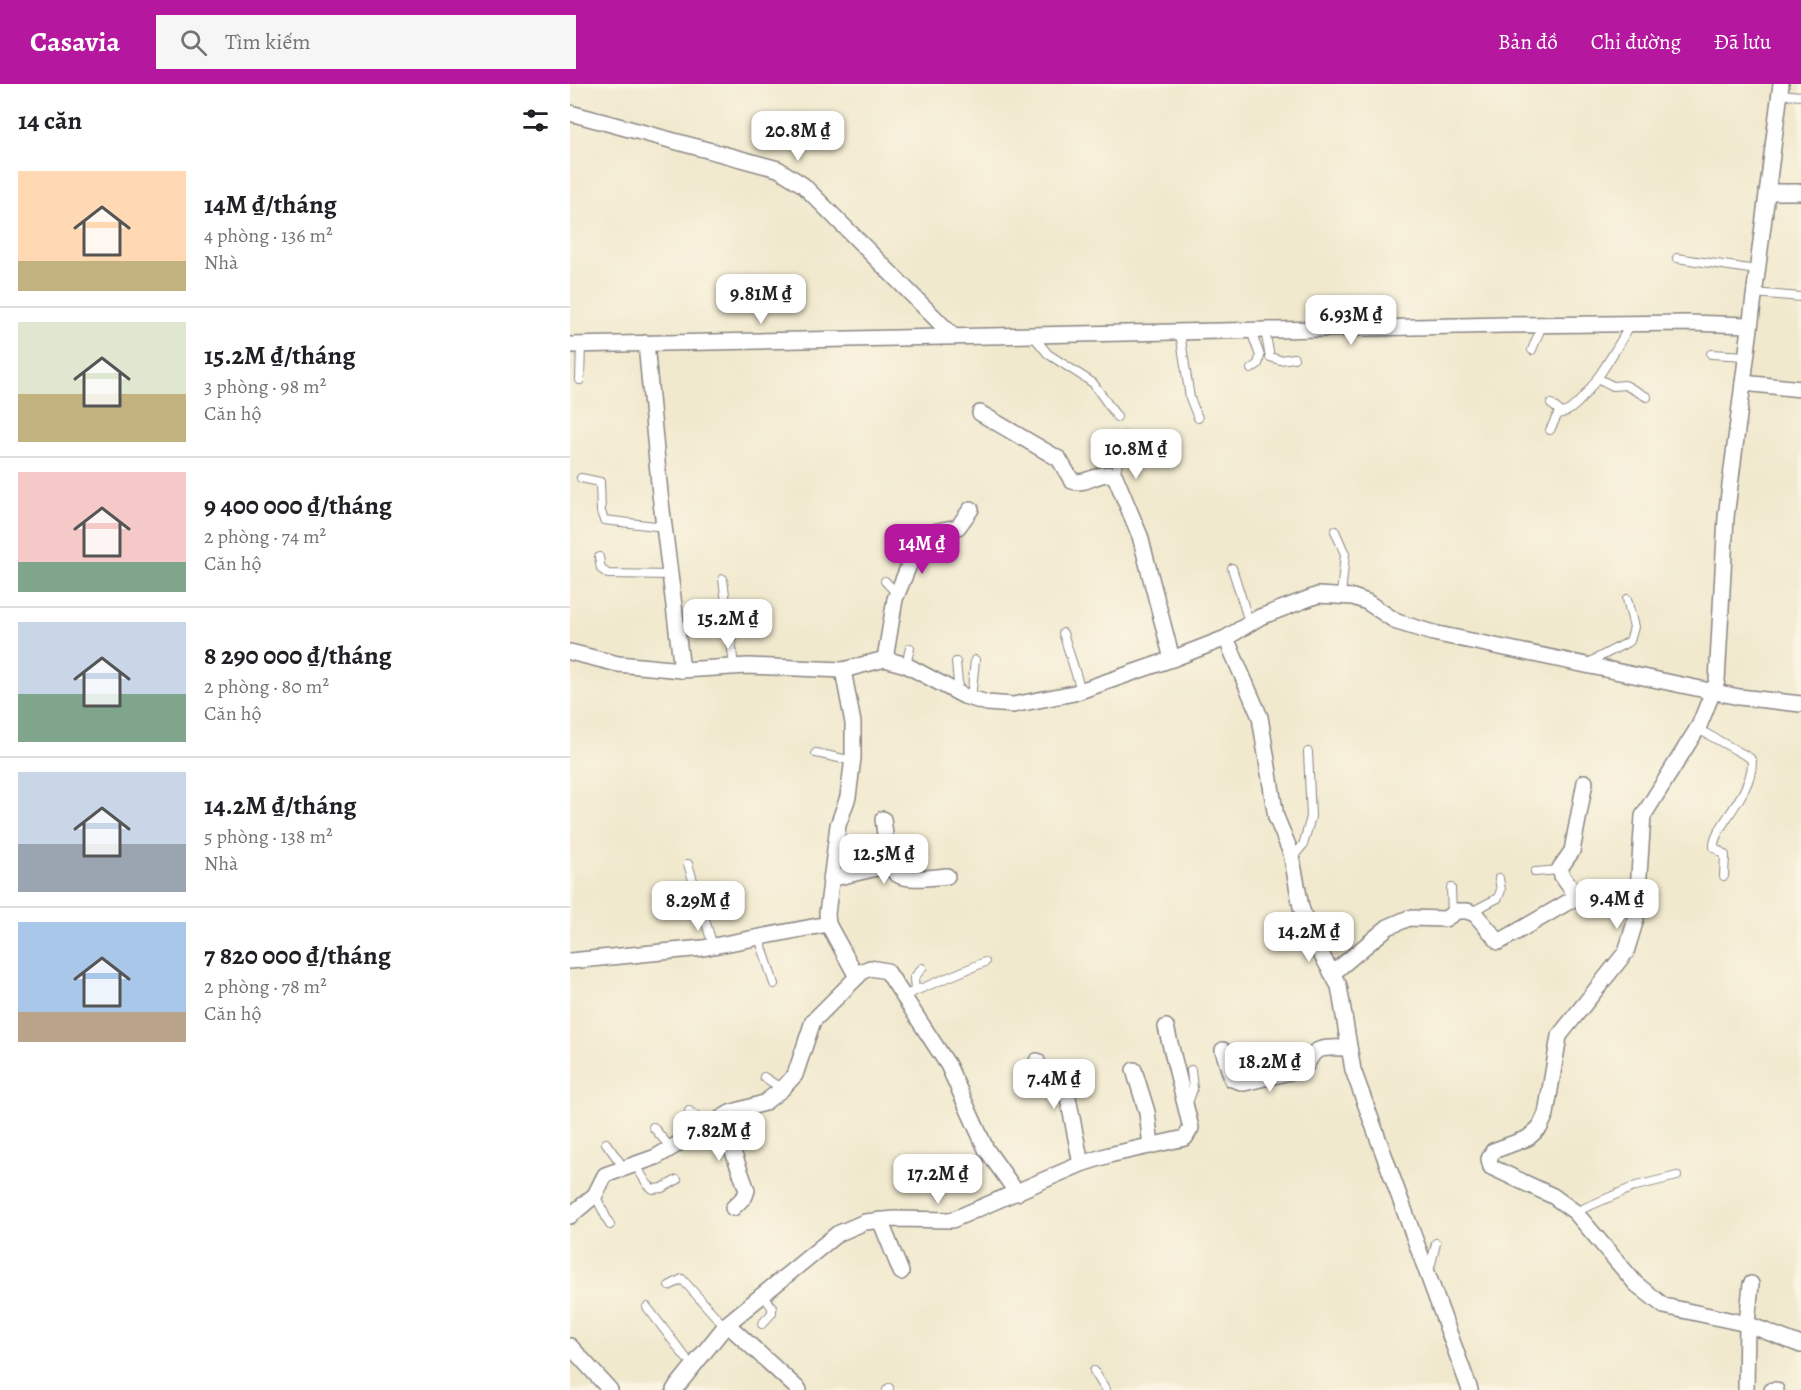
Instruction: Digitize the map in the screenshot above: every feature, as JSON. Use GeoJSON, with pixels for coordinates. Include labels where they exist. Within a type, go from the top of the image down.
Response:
{"type":"FeatureCollection","features":[{"type":"Feature","properties":{"kind":"street"},"geometry":{"type":"LineString","coordinates":[[1780,89],[1726,517],[1720,657],[1713,692],[1698,729],[1643,816],[1634,931],[1626,952],[1559,1036],[1546,1114],[1540,1127],[1528,1138],[1493,1151],[1489,1159],[1491,1167],[1502,1174],[1553,1196],[1575,1212],[1650,1297],[1664,1306],[1746,1324],[1801,1345]]}},
{"type":"Feature","properties":{"kind":"street"},"geometry":{"type":"LineString","coordinates":[[570,113],[778,169],[802,185],[953,336]]}},
{"type":"Feature","properties":{"kind":"street"},"geometry":{"type":"LineString","coordinates":[[1767,192],[1801,192]]}},
{"type":"Feature","properties":{"kind":"street"},"geometry":{"type":"LineString","coordinates":[[576,345],[1542,325],[1749,325]]}},
{"type":"Feature","properties":{"kind":"street"},"geometry":{"type":"LineString","coordinates":[[646,344],[664,527],[682,669]]}},
{"type":"Feature","properties":{"kind":"street"},"geometry":{"type":"LineString","coordinates":[[1743,383],[1801,389]]}},
{"type":"Feature","properties":{"kind":"street"},"geometry":{"type":"LineString","coordinates":[[980,413],[1059,459],[1072,481],[1085,482],[1104,474],[1115,476],[1140,536],[1172,659]]}},
{"type":"Feature","properties":{"kind":"street"},"geometry":{"type":"LineString","coordinates":[[885,659],[897,594],[912,558],[937,531],[958,527],[970,509]]}},
{"type":"Feature","properties":{"kind":"street"},"geometry":{"type":"LineString","coordinates":[[570,652],[618,664],[682,669],[734,666],[843,670],[885,659],[906,665],[971,699],[1013,705],[1082,690],[1226,638],[1249,622],[1318,595],[1341,595],[1367,602],[1412,629],[1713,692],[1801,704]]}},
{"type":"Feature","properties":{"kind":"street"},"geometry":{"type":"LineString","coordinates":[[1226,638],[1260,717],[1276,817],[1292,859],[1296,885],[1310,934],[1333,973],[1341,995],[1348,1048],[1358,1085],[1470,1390]]}},
{"type":"Feature","properties":{"kind":"street"},"geometry":{"type":"LineString","coordinates":[[843,670],[853,723],[853,761],[851,784],[838,825],[830,879],[828,924],[857,977]]}},
{"type":"Feature","properties":{"kind":"street"},"geometry":{"type":"LineString","coordinates":[[1578,898],[1560,870],[1563,861],[1571,854],[1585,782]]}},
{"type":"Feature","properties":{"kind":"street"},"geometry":{"type":"LineString","coordinates":[[884,819],[890,865],[898,876],[909,880],[947,876]]}},
{"type":"Feature","properties":{"kind":"street"},"geometry":{"type":"LineString","coordinates":[[830,879],[890,865]]}},
{"type":"Feature","properties":{"kind":"street"},"geometry":{"type":"LineString","coordinates":[[1333,973],[1388,927],[1401,920],[1445,919],[1452,913],[1463,910],[1475,914],[1495,941],[1502,942],[1569,900],[1578,898],[1636,908]]}},
{"type":"Feature","properties":{"kind":"street"},"geometry":{"type":"LineString","coordinates":[[570,961],[713,946],[828,924]]}},
{"type":"Feature","properties":{"kind":"street"},"geometry":{"type":"LineString","coordinates":[[570,1215],[595,1195],[605,1175],[671,1148],[714,1122],[764,1103],[782,1089],[795,1075],[813,1022],[857,977],[870,969],[887,971],[909,994],[948,1065],[986,1149],[1017,1193]]}},
{"type":"Feature","properties":{"kind":"street"},"geometry":{"type":"LineString","coordinates":[[674,1390],[689,1363],[726,1326],[837,1234],[865,1222],[880,1220],[952,1220],[1081,1164],[1185,1138],[1191,1128],[1166,1027]]}},
{"type":"Feature","properties":{"kind":"street"},"geometry":{"type":"LineString","coordinates":[[1223,1050],[1232,1078],[1244,1083],[1302,1069],[1308,1065],[1313,1053],[1319,1049],[1348,1048]]}},
{"type":"Feature","properties":{"kind":"street"},"geometry":{"type":"LineString","coordinates":[[1037,1061],[1044,1076],[1049,1080],[1060,1079],[1065,1082],[1081,1164]]}},
{"type":"Feature","properties":{"kind":"street"},"geometry":{"type":"LineString","coordinates":[[1134,1070],[1147,1112],[1151,1146]]}},
{"type":"Feature","properties":{"kind":"street"},"geometry":{"type":"LineString","coordinates":[[714,1122],[747,1190],[745,1196],[733,1208]]}},
{"type":"Feature","properties":{"kind":"street"},"geometry":{"type":"LineString","coordinates":[[880,1220],[901,1272]]}},
{"type":"Feature","properties":{"kind":"street"},"geometry":{"type":"LineString","coordinates":[[1746,1390],[1746,1324],[1751,1284]]}},
{"type":"Feature","properties":{"kind":"street"},"geometry":{"type":"LineString","coordinates":[[726,1326],[799,1390]]}},
{"type":"Feature","properties":{"kind":"street"},"geometry":{"type":"LineString","coordinates":[[570,1346],[610,1390]]}},
{"type":"Feature","properties":{"kind":"lane"},"geometry":{"type":"LineString","coordinates":[[1780,89],[1801,96]]}},
{"type":"Feature","properties":{"kind":"lane"},"geometry":{"type":"LineString","coordinates":[[1677,258],[1756,270]]}},
{"type":"Feature","properties":{"kind":"lane"},"geometry":{"type":"LineString","coordinates":[[1753,293],[1801,297]]}},
{"type":"Feature","properties":{"kind":"lane"},"geometry":{"type":"LineString","coordinates":[[1551,404],[1559,412],[1564,413],[1573,408],[1597,378],[1631,324]]}},
{"type":"Feature","properties":{"kind":"lane"},"geometry":{"type":"LineString","coordinates":[[1532,350],[1542,325]]}},
{"type":"Feature","properties":{"kind":"lane"},"geometry":{"type":"LineString","coordinates":[[1258,331],[1270,357],[1280,360],[1294,358]]}},
{"type":"Feature","properties":{"kind":"lane"},"geometry":{"type":"LineString","coordinates":[[1251,369],[1258,364],[1260,356],[1258,331]]}},
{"type":"Feature","properties":{"kind":"lane"},"geometry":{"type":"LineString","coordinates":[[1180,333],[1190,398],[1198,418]]}},
{"type":"Feature","properties":{"kind":"lane"},"geometry":{"type":"LineString","coordinates":[[1034,337],[1048,354],[1093,383],[1117,417]]}},
{"type":"Feature","properties":{"kind":"lane"},"geometry":{"type":"LineString","coordinates":[[576,345],[580,380]]}},
{"type":"Feature","properties":{"kind":"lane"},"geometry":{"type":"LineString","coordinates":[[1711,354],[1746,356]]}},
{"type":"Feature","properties":{"kind":"lane"},"geometry":{"type":"LineString","coordinates":[[1597,378],[1613,386],[1625,385],[1647,397]]}},
{"type":"Feature","properties":{"kind":"lane"},"geometry":{"type":"LineString","coordinates":[[1550,430],[1559,412]]}},
{"type":"Feature","properties":{"kind":"lane"},"geometry":{"type":"LineString","coordinates":[[1115,476],[1124,436]]}},
{"type":"Feature","properties":{"kind":"lane"},"geometry":{"type":"LineString","coordinates":[[581,478],[600,482],[601,512],[604,520],[664,527]]}},
{"type":"Feature","properties":{"kind":"lane"},"geometry":{"type":"LineString","coordinates":[[1335,531],[1345,555],[1341,595]]}},
{"type":"Feature","properties":{"kind":"lane"},"geometry":{"type":"LineString","coordinates":[[599,557],[601,569],[608,574],[670,575]]}},
{"type":"Feature","properties":{"kind":"lane"},"geometry":{"type":"LineString","coordinates":[[1232,568],[1249,622]]}},
{"type":"Feature","properties":{"kind":"lane"},"geometry":{"type":"LineString","coordinates":[[723,579],[734,666]]}},
{"type":"Feature","properties":{"kind":"lane"},"geometry":{"type":"LineString","coordinates":[[885,581],[897,594]]}},
{"type":"Feature","properties":{"kind":"lane"},"geometry":{"type":"LineString","coordinates":[[1583,665],[1630,641],[1634,627],[1627,599]]}},
{"type":"Feature","properties":{"kind":"lane"},"geometry":{"type":"LineString","coordinates":[[1063,633],[1082,690]]}},
{"type":"Feature","properties":{"kind":"lane"},"geometry":{"type":"LineString","coordinates":[[906,665],[910,648]]}},
{"type":"Feature","properties":{"kind":"lane"},"geometry":{"type":"LineString","coordinates":[[971,699],[975,660]]}},
{"type":"Feature","properties":{"kind":"lane"},"geometry":{"type":"LineString","coordinates":[[956,662],[958,684],[956,692]]}},
{"type":"Feature","properties":{"kind":"lane"},"geometry":{"type":"LineString","coordinates":[[1698,729],[1750,758],[1752,762],[1751,773],[1742,797],[1714,838],[1714,847],[1725,855],[1724,876]]}},
{"type":"Feature","properties":{"kind":"lane"},"geometry":{"type":"LineString","coordinates":[[1292,859],[1303,845],[1311,817],[1308,752]]}},
{"type":"Feature","properties":{"kind":"lane"},"geometry":{"type":"LineString","coordinates":[[816,753],[853,761]]}},
{"type":"Feature","properties":{"kind":"lane"},"geometry":{"type":"LineString","coordinates":[[688,864],[713,946]]}},
{"type":"Feature","properties":{"kind":"lane"},"geometry":{"type":"LineString","coordinates":[[1534,872],[1560,870]]}},
{"type":"Feature","properties":{"kind":"lane"},"geometry":{"type":"LineString","coordinates":[[1470,912],[1498,898],[1501,890],[1499,878]]}},
{"type":"Feature","properties":{"kind":"lane"},"geometry":{"type":"LineString","coordinates":[[1450,888],[1452,913]]}},
{"type":"Feature","properties":{"kind":"lane"},"geometry":{"type":"LineString","coordinates":[[759,938],[774,984]]}},
{"type":"Feature","properties":{"kind":"lane"},"geometry":{"type":"LineString","coordinates":[[909,994],[986,962]]}},
{"type":"Feature","properties":{"kind":"lane"},"geometry":{"type":"LineString","coordinates":[[909,994],[914,978],[922,968]]}},
{"type":"Feature","properties":{"kind":"lane"},"geometry":{"type":"LineString","coordinates":[[1187,1105],[1193,1089],[1191,1070]]}},
{"type":"Feature","properties":{"kind":"lane"},"geometry":{"type":"LineString","coordinates":[[764,1077],[782,1089]]}},
{"type":"Feature","properties":{"kind":"lane"},"geometry":{"type":"LineString","coordinates":[[689,1111],[714,1122]]}},
{"type":"Feature","properties":{"kind":"lane"},"geometry":{"type":"LineString","coordinates":[[653,1127],[671,1148]]}},
{"type":"Feature","properties":{"kind":"lane"},"geometry":{"type":"LineString","coordinates":[[606,1143],[653,1189],[662,1188],[677,1180]]}},
{"type":"Feature","properties":{"kind":"lane"},"geometry":{"type":"LineString","coordinates":[[1575,1212],[1636,1186],[1677,1176]]}},
{"type":"Feature","properties":{"kind":"lane"},"geometry":{"type":"LineString","coordinates":[[595,1195],[610,1225]]}},
{"type":"Feature","properties":{"kind":"lane"},"geometry":{"type":"LineString","coordinates":[[1427,1276],[1436,1243]]}},
{"type":"Feature","properties":{"kind":"lane"},"geometry":{"type":"LineString","coordinates":[[669,1286],[682,1279],[726,1326]]}},
{"type":"Feature","properties":{"kind":"lane"},"geometry":{"type":"LineString","coordinates":[[762,1324],[772,1312],[772,1307],[763,1295]]}},
{"type":"Feature","properties":{"kind":"lane"},"geometry":{"type":"LineString","coordinates":[[646,1307],[689,1363]]}},
{"type":"Feature","properties":{"kind":"lane"},"geometry":{"type":"LineString","coordinates":[[1094,1371],[1106,1390]]}}]}
